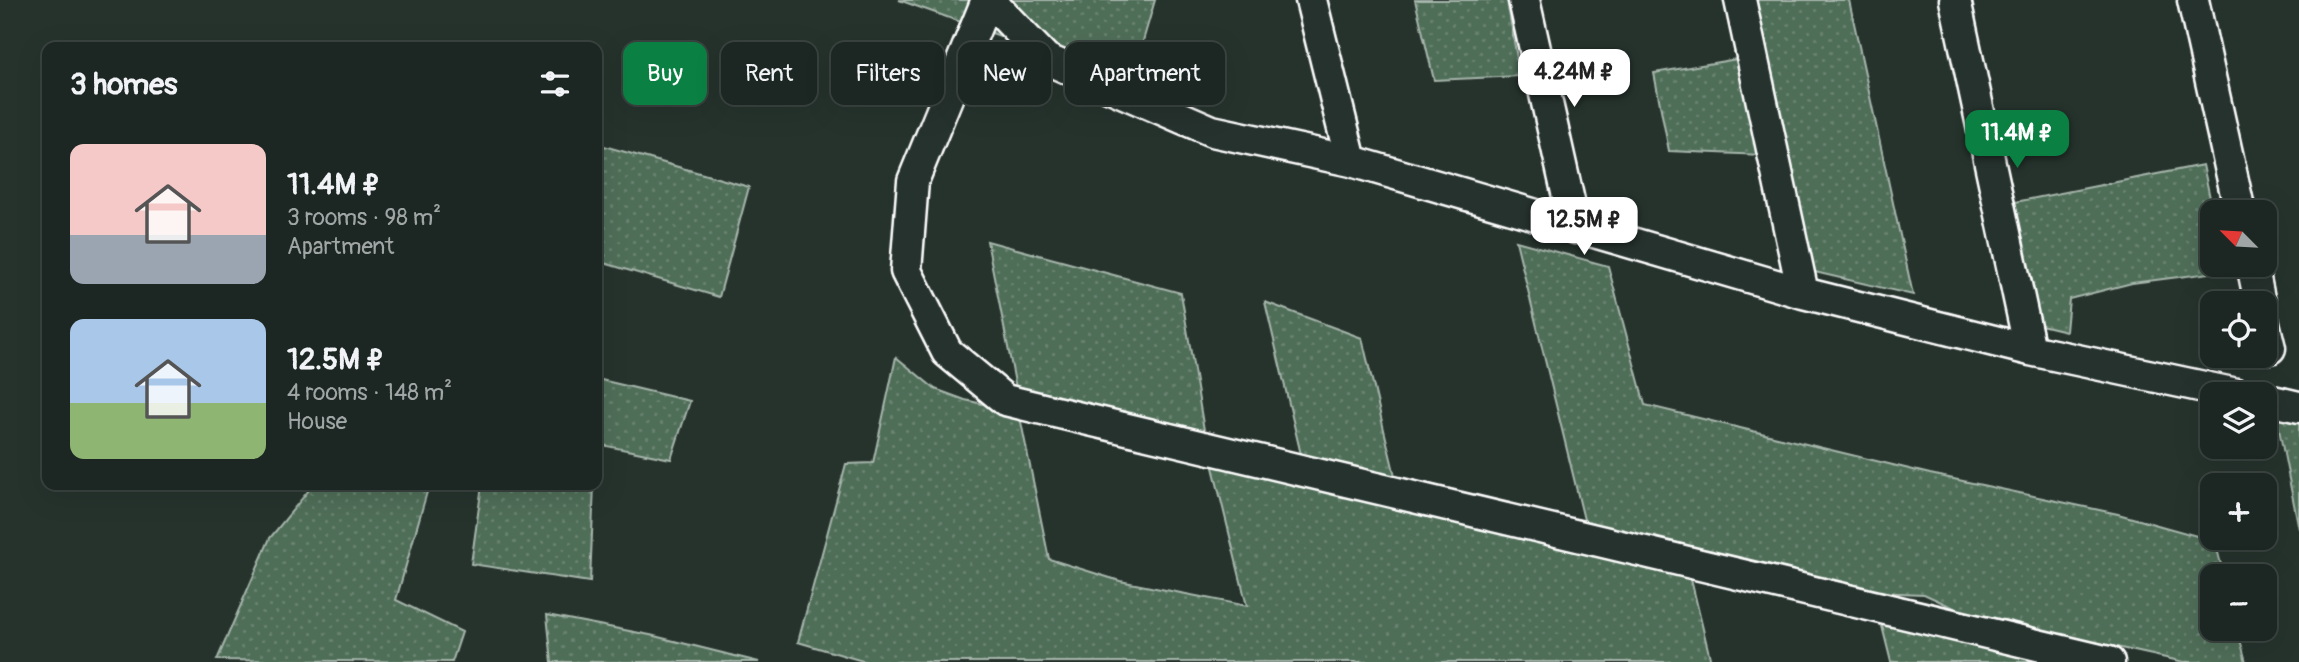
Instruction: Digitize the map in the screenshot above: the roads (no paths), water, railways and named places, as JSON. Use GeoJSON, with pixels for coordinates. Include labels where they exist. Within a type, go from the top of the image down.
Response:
{"type":"FeatureCollection","features":[{"type":"Feature","properties":{"kind":"street"},"geometry":{"type":"LineString","coordinates":[[2109,662],[1005,400],[947,352],[906,271],[913,181],[988,0],[1046,59],[1212,131],[1351,161],[1803,293],[2030,350],[2200,386]]}},
{"type":"Feature","properties":{"kind":"street"},"geometry":{"type":"LineString","coordinates":[[1311,0],[1351,161]]}},
{"type":"Feature","properties":{"kind":"street"},"geometry":{"type":"LineString","coordinates":[[1524,0],[1575,228]]}},
{"type":"Feature","properties":{"kind":"street"},"geometry":{"type":"LineString","coordinates":[[1740,0],[1803,293]]}},
{"type":"Feature","properties":{"kind":"street"},"geometry":{"type":"LineString","coordinates":[[1955,0],[2030,350]]}},
{"type":"Feature","properties":{"kind":"street"},"geometry":{"type":"LineString","coordinates":[[2193,0],[2237,200]]}},
{"type":"Feature","properties":{"kind":"street"},"geometry":{"type":"LineString","coordinates":[[2277,402],[2299,407]]}}]}
